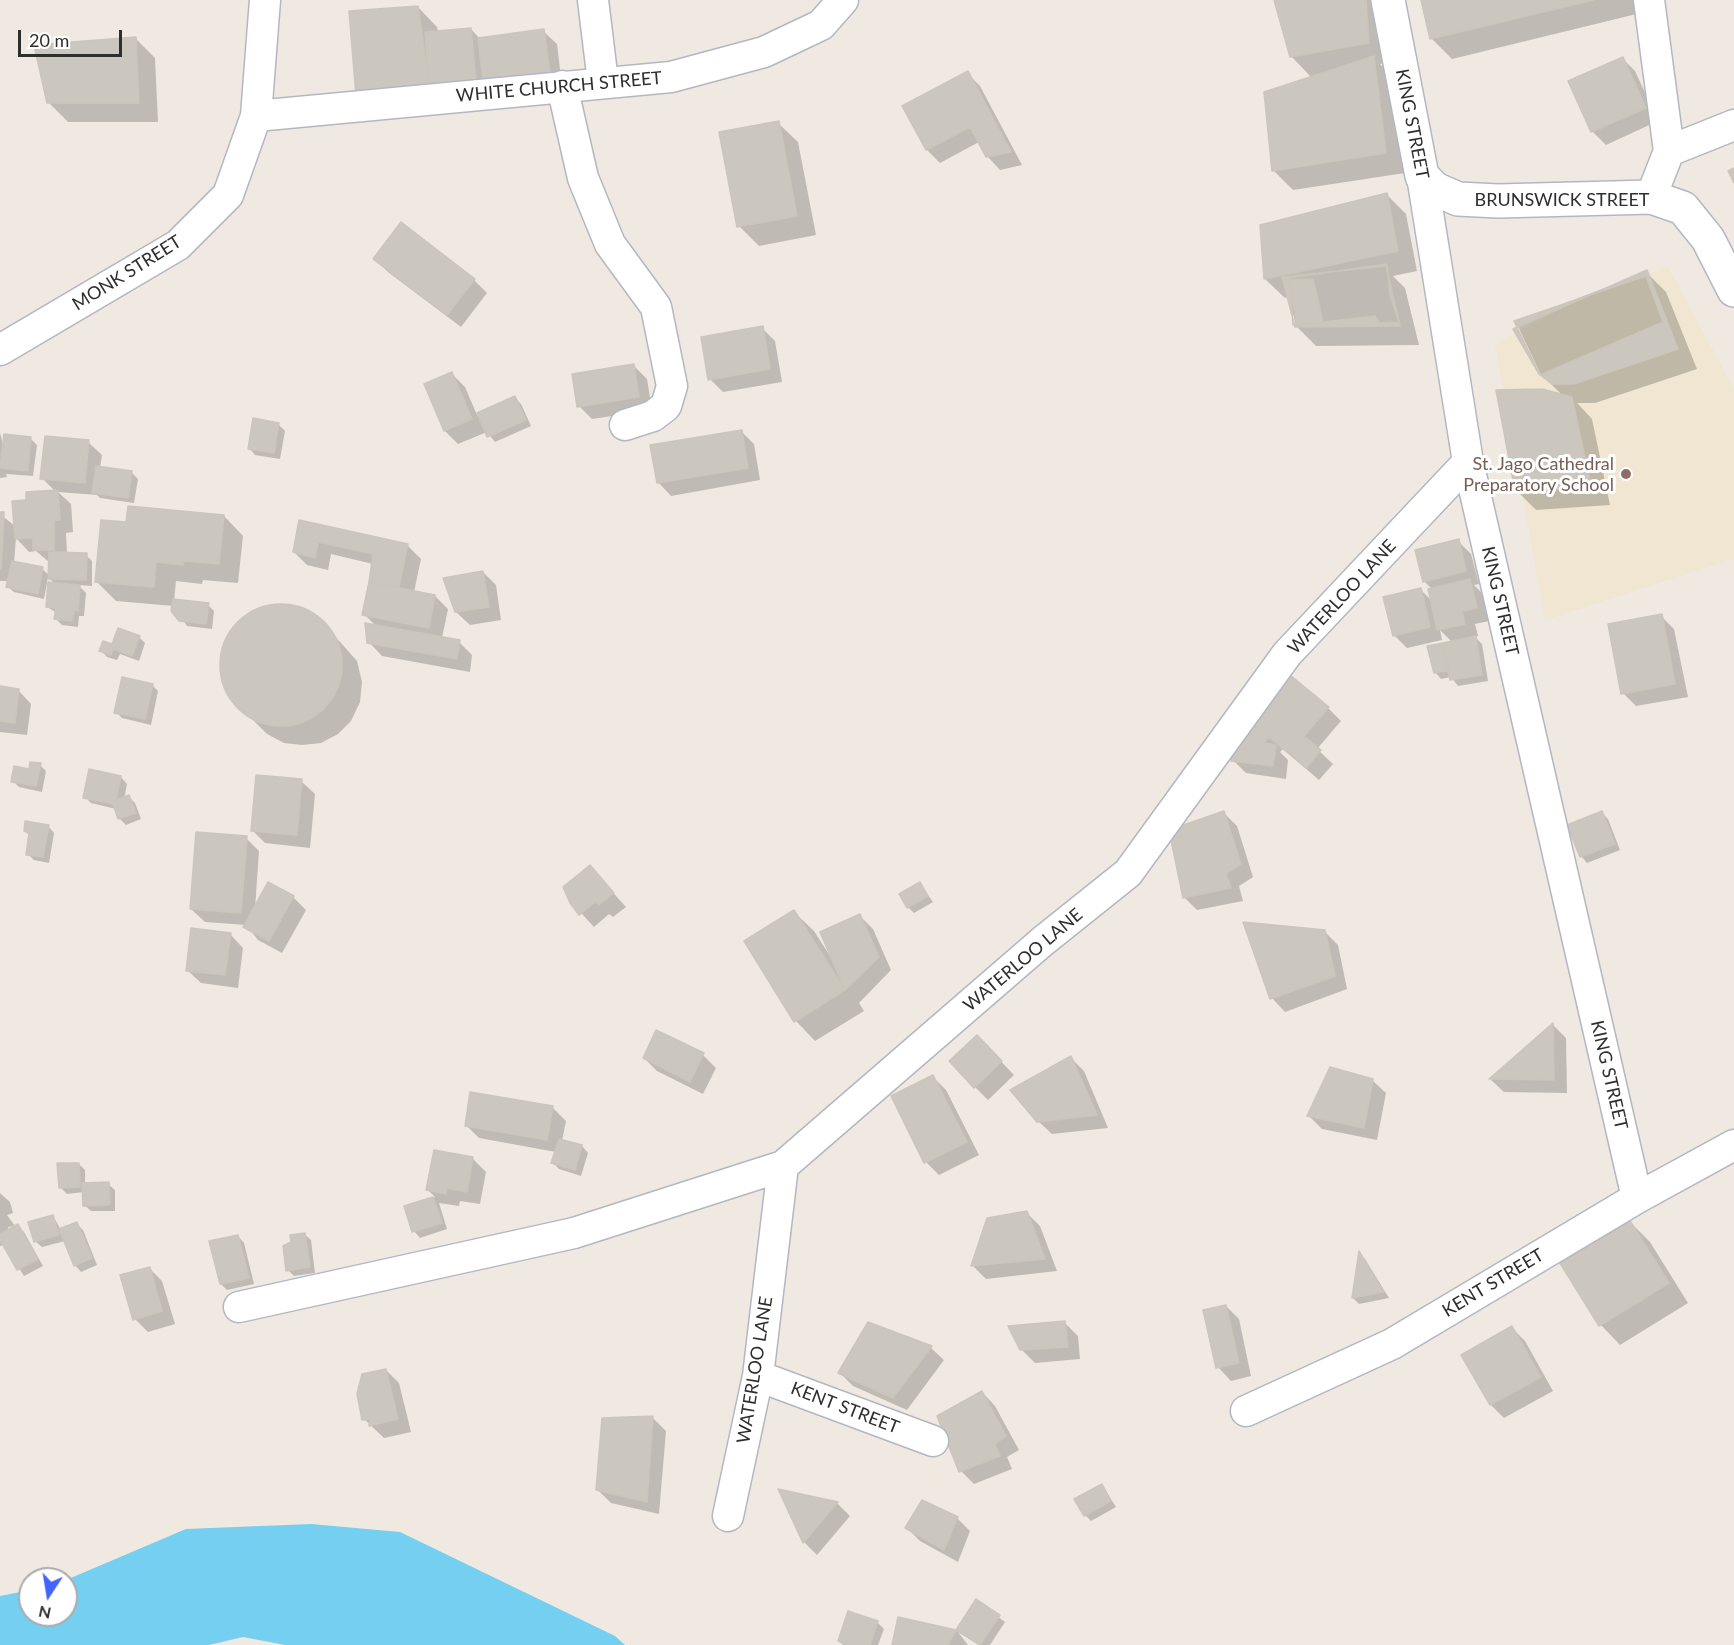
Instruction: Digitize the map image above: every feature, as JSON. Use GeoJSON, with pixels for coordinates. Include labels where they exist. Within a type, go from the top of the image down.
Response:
{"type":"FeatureCollection","features":[{"type":"Feature","properties":{"kind":"main road","name":"KING STREET"},"geometry":{"type":"LineString","coordinates":[[1388,0],[1422,176]]}},
{"type":"Feature","properties":{"kind":"main road","name":"BRUNSWICK STREET"},"geometry":{"type":"LineString","coordinates":[[1422,176],[1435,189],[1458,200],[1651,197],[1683,208],[1708,239],[1734,290]]}},
{"type":"Feature","properties":{"kind":"street","name":"MONK STREET"},"geometry":{"type":"LineString","coordinates":[[0,350],[178,245],[228,195],[256,116],[265,0]]}},
{"type":"Feature","properties":{"kind":"street"},"geometry":{"type":"LineString","coordinates":[[593,0],[603,82]]}},
{"type":"Feature","properties":{"kind":"street","name":"WHITE CHURCH STREET"},"geometry":{"type":"LineString","coordinates":[[256,116],[671,77],[764,52],[821,25],[843,0]]}},
{"type":"Feature","properties":{"kind":"street"},"geometry":{"type":"LineString","coordinates":[[1649,0],[1669,151],[1651,197]]}},
{"type":"Feature","properties":{"kind":"street"},"geometry":{"type":"LineString","coordinates":[[562,86],[583,178],[610,244],[656,307],[672,386],[666,406],[653,416],[625,425]]}},
{"type":"Feature","properties":{"kind":"street"},"geometry":{"type":"LineString","coordinates":[[1669,151],[1734,125]]}},
{"type":"Feature","properties":{"kind":"street","name":"KING STREET"},"geometry":{"type":"LineString","coordinates":[[1422,176],[1468,462],[1637,1198]]}},
{"type":"Feature","properties":{"kind":"street","name":"WATERLOO LANE"},"geometry":{"type":"LineString","coordinates":[[728,1516],[758,1376],[783,1166],[1034,949],[1128,873],[1287,654],[1468,462]]}},
{"type":"Feature","properties":{"kind":"street","name":"KENT STREET"},"geometry":{"type":"LineString","coordinates":[[1246,1411],[1392,1344],[1637,1198],[1734,1145]]}},
{"type":"Feature","properties":{"kind":"street"},"geometry":{"type":"LineString","coordinates":[[239,1307],[574,1233],[783,1166]]}},
{"type":"Feature","properties":{"kind":"street","name":"KENT STREET"},"geometry":{"type":"LineString","coordinates":[[758,1376],[933,1441]]}},
{"type":"Feature","properties":{"kind":"shaded area","name":"St. Jago Cathedral Preparatory School"},"geometry":{"type":"Polygon","coordinates":[[[1668,267],[1734,389],[1734,559],[1545,620],[1495,345],[1577,299],[1668,267]]]}},
{"type":"Feature","properties":{"kind":"water"},"geometry":{"type":"Polygon","coordinates":[[[311,1524],[400,1532],[615,1636],[625,1645],[285,1645],[243,1637],[209,1645],[0,1645],[0,1596],[18,1592],[18,1627],[78,1627],[78,1575],[186,1529],[311,1524]]]}},
{"type":"Feature","properties":{"kind":"building"},"geometry":{"type":"Polygon","coordinates":[[[1274,0],[1366,0],[1369,43],[1290,57],[1274,0]]]}},
{"type":"Feature","properties":{"kind":"building"},"geometry":{"type":"Polygon","coordinates":[[[1421,0],[1594,0],[1430,39],[1421,0]]]}},
{"type":"Feature","properties":{"kind":"building"},"geometry":{"type":"Polygon","coordinates":[[[418,6],[429,84],[356,96],[349,11],[418,6]]]}},
{"type":"Feature","properties":{"kind":"building"},"geometry":{"type":"Polygon","coordinates":[[[471,28],[476,81],[429,84],[425,32],[471,28]]]}},
{"type":"Feature","properties":{"kind":"building"},"geometry":{"type":"Polygon","coordinates":[[[544,29],[550,73],[483,82],[478,38],[544,29]]]}},
{"type":"Feature","properties":{"kind":"building"},"geometry":{"type":"Polygon","coordinates":[[[136,37],[139,103],[47,103],[34,45],[136,37]]]}},
{"type":"Feature","properties":{"kind":"building"},"geometry":{"type":"Polygon","coordinates":[[[1374,56],[1386,153],[1272,171],[1264,92],[1374,56]]]}},
{"type":"Feature","properties":{"kind":"building"},"geometry":{"type":"Polygon","coordinates":[[[1623,57],[1646,108],[1591,132],[1568,81],[1623,57]]]}},
{"type":"Feature","properties":{"kind":"building"},"geometry":{"type":"Polygon","coordinates":[[[968,71],[1011,152],[986,157],[970,127],[926,150],[902,106],[968,71]]]}},
{"type":"Feature","properties":{"kind":"building"},"geometry":{"type":"Polygon","coordinates":[[[779,121],[797,216],[737,227],[719,132],[779,121]]]}},
{"type":"Feature","properties":{"kind":"building"},"geometry":{"type":"Polygon","coordinates":[[[1734,168],[1734,183],[1728,171],[1734,168]]]}},
{"type":"Feature","properties":{"kind":"building"},"geometry":{"type":"Polygon","coordinates":[[[1387,193],[1398,251],[1264,279],[1260,225],[1387,193]]]}},
{"type":"Feature","properties":{"kind":"building"},"geometry":{"type":"Polygon","coordinates":[[[401,222],[475,279],[447,315],[373,259],[401,222]]]}},
{"type":"Feature","properties":{"kind":"building"},"geometry":{"type":"Polygon","coordinates":[[[1387,264],[1390,295],[1399,322],[1380,323],[1375,316],[1297,325],[1289,278],[1387,264]]]}},
{"type":"Feature","properties":{"kind":"building"},"geometry":{"type":"Polygon","coordinates":[[[1386,266],[1400,326],[1295,327],[1282,277],[1386,266]]]}},
{"type":"Feature","properties":{"kind":"building"},"geometry":{"type":"Polygon","coordinates":[[[1647,270],[1678,349],[1574,384],[1552,384],[1539,374],[1513,329],[1647,270]]]}},
{"type":"Feature","properties":{"kind":"building"},"geometry":{"type":"Polygon","coordinates":[[[1646,276],[1663,322],[1540,375],[1514,321],[1646,276]]]}},
{"type":"Feature","properties":{"kind":"building"},"geometry":{"type":"Polygon","coordinates":[[[1313,279],[1323,322],[1293,325],[1290,280],[1313,279]]]}},
{"type":"Feature","properties":{"kind":"building"},"geometry":{"type":"Polygon","coordinates":[[[763,326],[770,369],[708,380],[701,337],[763,326]]]}},
{"type":"Feature","properties":{"kind":"building"},"geometry":{"type":"Polygon","coordinates":[[[634,364],[639,397],[577,407],[572,374],[634,364]]]}},
{"type":"Feature","properties":{"kind":"building"},"geometry":{"type":"Polygon","coordinates":[[[452,372],[472,419],[444,431],[424,384],[452,372]]]}},
{"type":"Feature","properties":{"kind":"building"},"geometry":{"type":"Polygon","coordinates":[[[1542,389],[1572,397],[1591,486],[1515,491],[1496,390],[1542,389]]]}},
{"type":"Feature","properties":{"kind":"building"},"geometry":{"type":"Polygon","coordinates":[[[515,396],[526,420],[487,437],[477,413],[515,396]]]}},
{"type":"Feature","properties":{"kind":"building"},"geometry":{"type":"Polygon","coordinates":[[[253,418],[279,423],[274,453],[248,449],[253,418]]]}},
{"type":"Feature","properties":{"kind":"building"},"geometry":{"type":"Polygon","coordinates":[[[742,430],[748,468],[657,483],[650,445],[742,430]]]}},
{"type":"Feature","properties":{"kind":"building"},"geometry":{"type":"Polygon","coordinates":[[[4,434],[31,437],[28,471],[0,468],[4,434]]]}},
{"type":"Feature","properties":{"kind":"building"},"geometry":{"type":"Polygon","coordinates":[[[45,436],[89,440],[85,483],[40,479],[45,436]]]}},
{"type":"Feature","properties":{"kind":"building"},"geometry":{"type":"Polygon","coordinates":[[[96,466],[132,471],[128,498],[92,493],[96,466]]]}},
{"type":"Feature","properties":{"kind":"building"},"geometry":{"type":"Polygon","coordinates":[[[58,490],[60,520],[54,520],[54,550],[33,550],[33,538],[15,539],[12,501],[26,500],[26,492],[58,490]]]}},
{"type":"Feature","properties":{"kind":"building"},"geometry":{"type":"Polygon","coordinates":[[[128,506],[224,515],[219,564],[184,561],[183,565],[156,562],[154,587],[95,582],[101,520],[126,522],[128,506]]]}},
{"type":"Feature","properties":{"kind":"building"},"geometry":{"type":"Polygon","coordinates":[[[0,512],[4,512],[1,569],[0,569],[0,512]]]}},
{"type":"Feature","properties":{"kind":"building"},"geometry":{"type":"Polygon","coordinates":[[[299,520],[408,544],[399,587],[369,582],[373,554],[318,542],[315,558],[293,552],[299,520]]]}},
{"type":"Feature","properties":{"kind":"building"},"geometry":{"type":"Polygon","coordinates":[[[1459,539],[1466,571],[1423,582],[1415,550],[1459,539]]]}},
{"type":"Feature","properties":{"kind":"building"},"geometry":{"type":"Polygon","coordinates":[[[49,552],[87,553],[86,580],[48,579],[49,552]]]}},
{"type":"Feature","properties":{"kind":"building"},"geometry":{"type":"Polygon","coordinates":[[[12,561],[43,567],[38,594],[6,587],[12,561]]]}},
{"type":"Feature","properties":{"kind":"building"},"geometry":{"type":"Polygon","coordinates":[[[483,571],[489,607],[455,612],[443,578],[483,571]]]}},
{"type":"Feature","properties":{"kind":"building"},"geometry":{"type":"Polygon","coordinates":[[[1470,579],[1477,608],[1462,611],[1465,624],[1437,630],[1428,589],[1470,579]]]}},
{"type":"Feature","properties":{"kind":"building"},"geometry":{"type":"Polygon","coordinates":[[[48,582],[80,585],[78,611],[74,610],[72,621],[54,619],[56,608],[46,607],[48,582]]]}},
{"type":"Feature","properties":{"kind":"building"},"geometry":{"type":"Polygon","coordinates":[[[369,582],[435,595],[429,628],[362,615],[369,582]]]}},
{"type":"Feature","properties":{"kind":"building"},"geometry":{"type":"Polygon","coordinates":[[[1421,588],[1430,627],[1393,636],[1383,597],[1421,588]]]}},
{"type":"Feature","properties":{"kind":"building"},"geometry":{"type":"Polygon","coordinates":[[[173,599],[209,603],[206,624],[179,621],[171,611],[173,599]]]}},
{"type":"Feature","properties":{"kind":"building"},"geometry":{"type":"Polygon","coordinates":[[[281,604],[304,609],[315,614],[324,622],[332,631],[337,642],[342,665],[337,688],[332,699],[324,708],[315,716],[304,721],[281,726],[258,721],[247,716],[238,708],[230,699],[225,688],[220,665],[225,642],[230,631],[238,622],[247,614],[258,609],[281,604]]]}},
{"type":"Feature","properties":{"kind":"building"},"geometry":{"type":"Polygon","coordinates":[[[1662,614],[1675,684],[1621,694],[1608,624],[1662,614]]]}},
{"type":"Feature","properties":{"kind":"building"},"geometry":{"type":"Polygon","coordinates":[[[365,623],[460,640],[457,659],[367,643],[365,623]]]}},
{"type":"Feature","properties":{"kind":"building"},"geometry":{"type":"Polygon","coordinates":[[[118,628],[140,636],[132,656],[113,649],[111,655],[99,651],[103,641],[112,644],[118,628]]]}},
{"type":"Feature","properties":{"kind":"building"},"geometry":{"type":"Polygon","coordinates":[[[1476,636],[1482,675],[1450,680],[1443,643],[1476,636]]]}},
{"type":"Feature","properties":{"kind":"building"},"geometry":{"type":"Polygon","coordinates":[[[1443,643],[1449,670],[1434,673],[1427,646],[1443,643]]]}},
{"type":"Feature","properties":{"kind":"building"},"geometry":{"type":"Polygon","coordinates":[[[1290,675],[1329,707],[1304,736],[1321,750],[1306,768],[1269,737],[1264,743],[1276,745],[1273,766],[1231,761],[1233,748],[1238,749],[1240,743],[1290,675]]]}},
{"type":"Feature","properties":{"kind":"building"},"geometry":{"type":"Polygon","coordinates":[[[122,677],[153,684],[145,719],[114,713],[122,677]]]}},
{"type":"Feature","properties":{"kind":"building"},"geometry":{"type":"Polygon","coordinates":[[[0,686],[19,689],[15,723],[0,721],[0,686]]]}},
{"type":"Feature","properties":{"kind":"building"},"geometry":{"type":"Polygon","coordinates":[[[30,762],[41,763],[36,786],[11,782],[14,766],[29,769],[30,762]]]}},
{"type":"Feature","properties":{"kind":"building"},"geometry":{"type":"Polygon","coordinates":[[[89,769],[121,776],[116,800],[129,795],[136,813],[118,819],[113,804],[83,798],[89,769]]]}},
{"type":"Feature","properties":{"kind":"building"},"geometry":{"type":"Polygon","coordinates":[[[256,775],[302,779],[297,835],[251,831],[256,775]]]}},
{"type":"Feature","properties":{"kind":"building"},"geometry":{"type":"Polygon","coordinates":[[[1224,811],[1241,864],[1226,873],[1231,888],[1183,898],[1169,830],[1224,811]]]}},
{"type":"Feature","properties":{"kind":"building"},"geometry":{"type":"Polygon","coordinates":[[[1602,811],[1615,844],[1580,857],[1567,825],[1602,811]]]}},
{"type":"Feature","properties":{"kind":"building"},"geometry":{"type":"Polygon","coordinates":[[[25,821],[49,825],[43,857],[26,855],[29,833],[24,831],[25,821]]]}},
{"type":"Feature","properties":{"kind":"building"},"geometry":{"type":"Polygon","coordinates":[[[196,832],[247,836],[241,913],[190,909],[196,832]]]}},
{"type":"Feature","properties":{"kind":"building"},"geometry":{"type":"Polygon","coordinates":[[[590,865],[614,893],[599,905],[595,902],[579,915],[570,903],[563,887],[590,865]]]}},
{"type":"Feature","properties":{"kind":"building"},"geometry":{"type":"Polygon","coordinates":[[[268,882],[294,896],[269,941],[243,927],[268,882]]]}},
{"type":"Feature","properties":{"kind":"building"},"geometry":{"type":"Polygon","coordinates":[[[920,882],[928,896],[907,908],[899,894],[920,882]]]}},
{"type":"Feature","properties":{"kind":"building"},"geometry":{"type":"Polygon","coordinates":[[[794,910],[845,990],[794,1022],[744,941],[794,910]]]}},
{"type":"Feature","properties":{"kind":"building"},"geometry":{"type":"Polygon","coordinates":[[[860,914],[879,957],[845,990],[820,932],[860,914]]]}},
{"type":"Feature","properties":{"kind":"building"},"geometry":{"type":"Polygon","coordinates":[[[1243,922],[1325,930],[1335,976],[1270,999],[1243,922]]]}},
{"type":"Feature","properties":{"kind":"building"},"geometry":{"type":"Polygon","coordinates":[[[191,928],[231,933],[225,975],[186,971],[191,928]]]}},
{"type":"Feature","properties":{"kind":"building"},"geometry":{"type":"Polygon","coordinates":[[[1553,1023],[1554,1080],[1489,1079],[1553,1023]]]}},
{"type":"Feature","properties":{"kind":"building"},"geometry":{"type":"Polygon","coordinates":[[[656,1030],[704,1053],[690,1082],[643,1058],[656,1030]]]}},
{"type":"Feature","properties":{"kind":"building"},"geometry":{"type":"Polygon","coordinates":[[[977,1035],[1002,1061],[974,1088],[949,1061],[977,1035]]]}},
{"type":"Feature","properties":{"kind":"building"},"geometry":{"type":"Polygon","coordinates":[[[1071,1056],[1097,1115],[1037,1122],[1010,1090],[1071,1056]]]}},
{"type":"Feature","properties":{"kind":"building"},"geometry":{"type":"Polygon","coordinates":[[[1330,1067],[1373,1079],[1364,1128],[1307,1116],[1330,1067]]]}},
{"type":"Feature","properties":{"kind":"building"},"geometry":{"type":"Polygon","coordinates":[[[933,1075],[967,1142],[924,1163],[891,1096],[933,1075]]]}},
{"type":"Feature","properties":{"kind":"building"},"geometry":{"type":"Polygon","coordinates":[[[470,1092],[553,1106],[547,1140],[465,1126],[470,1092]]]}},
{"type":"Feature","properties":{"kind":"building"},"geometry":{"type":"Polygon","coordinates":[[[559,1139],[582,1145],[575,1170],[551,1163],[559,1139]]]}},
{"type":"Feature","properties":{"kind":"building"},"geometry":{"type":"Polygon","coordinates":[[[434,1150],[473,1157],[467,1192],[447,1188],[446,1194],[426,1190],[434,1150]]]}},
{"type":"Feature","properties":{"kind":"building"},"geometry":{"type":"Polygon","coordinates":[[[57,1163],[79,1163],[80,1187],[59,1188],[57,1163]]]}},
{"type":"Feature","properties":{"kind":"building"},"geometry":{"type":"Polygon","coordinates":[[[109,1182],[110,1205],[83,1206],[82,1183],[109,1182]]]}},
{"type":"Feature","properties":{"kind":"building"},"geometry":{"type":"Polygon","coordinates":[[[433,1197],[442,1223],[412,1232],[404,1206],[433,1197]]]}},
{"type":"Feature","properties":{"kind":"building"},"geometry":{"type":"Polygon","coordinates":[[[1027,1211],[1045,1259],[971,1266],[987,1218],[1027,1211]]]}},
{"type":"Feature","properties":{"kind":"building"},"geometry":{"type":"Polygon","coordinates":[[[53,1215],[59,1235],[34,1242],[28,1222],[53,1215]]]}},
{"type":"Feature","properties":{"kind":"building"},"geometry":{"type":"Polygon","coordinates":[[[1630,1221],[1669,1283],[1599,1326],[1560,1263],[1630,1221]]]}},
{"type":"Feature","properties":{"kind":"building"},"geometry":{"type":"Polygon","coordinates":[[[77,1222],[92,1258],[74,1266],[59,1229],[77,1222]]]}},
{"type":"Feature","properties":{"kind":"building"},"geometry":{"type":"Polygon","coordinates":[[[18,1224],[38,1259],[17,1270],[0,1240],[0,1234],[18,1224]]]}},
{"type":"Feature","properties":{"kind":"building"},"geometry":{"type":"Polygon","coordinates":[[[305,1233],[310,1267],[286,1271],[283,1246],[291,1242],[290,1235],[305,1233]]]}},
{"type":"Feature","properties":{"kind":"building"},"geometry":{"type":"Polygon","coordinates":[[[238,1235],[249,1278],[220,1284],[209,1241],[238,1235]]]}},
{"type":"Feature","properties":{"kind":"building"},"geometry":{"type":"Polygon","coordinates":[[[1359,1251],[1384,1292],[1352,1298],[1359,1251]]]}},
{"type":"Feature","properties":{"kind":"building"},"geometry":{"type":"Polygon","coordinates":[[[150,1267],[162,1311],[133,1320],[120,1275],[150,1267]]]}},
{"type":"Feature","properties":{"kind":"building"},"geometry":{"type":"Polygon","coordinates":[[[1226,1305],[1239,1363],[1216,1368],[1203,1310],[1226,1305]]]}},
{"type":"Feature","properties":{"kind":"building"},"geometry":{"type":"Polygon","coordinates":[[[1065,1321],[1068,1347],[1020,1350],[1008,1326],[1065,1321]]]}},
{"type":"Feature","properties":{"kind":"building"},"geometry":{"type":"Polygon","coordinates":[[[868,1322],[932,1346],[893,1398],[838,1373],[868,1322]]]}},
{"type":"Feature","properties":{"kind":"building"},"geometry":{"type":"Polygon","coordinates":[[[1512,1326],[1541,1377],[1490,1405],[1461,1355],[1512,1326]]]}},
{"type":"Feature","properties":{"kind":"building"},"geometry":{"type":"Polygon","coordinates":[[[386,1369],[398,1419],[369,1426],[370,1419],[362,1420],[357,1394],[362,1374],[386,1369]]]}},
{"type":"Feature","properties":{"kind":"building"},"geometry":{"type":"Polygon","coordinates":[[[982,1391],[1006,1436],[995,1444],[1000,1456],[959,1472],[937,1416],[982,1391]]]}},
{"type":"Feature","properties":{"kind":"building"},"geometry":{"type":"Polygon","coordinates":[[[653,1416],[647,1502],[596,1490],[602,1418],[653,1416]]]}},
{"type":"Feature","properties":{"kind":"building"},"geometry":{"type":"Polygon","coordinates":[[[1102,1484],[1111,1501],[1084,1516],[1074,1499],[1102,1484]]]}},
{"type":"Feature","properties":{"kind":"building"},"geometry":{"type":"Polygon","coordinates":[[[778,1489],[838,1502],[803,1543],[778,1489]]]}},
{"type":"Feature","properties":{"kind":"building"},"geometry":{"type":"Polygon","coordinates":[[[922,1500],[958,1517],[944,1550],[905,1528],[922,1500]]]}},
{"type":"Feature","properties":{"kind":"building"},"geometry":{"type":"Polygon","coordinates":[[[976,1599],[1000,1615],[980,1645],[956,1630],[976,1599]]]}},
{"type":"Feature","properties":{"kind":"building"},"geometry":{"type":"Polygon","coordinates":[[[848,1611],[878,1621],[870,1645],[848,1645],[838,1641],[848,1611]]]}},
{"type":"Feature","properties":{"kind":"building"},"geometry":{"type":"Polygon","coordinates":[[[898,1617],[956,1630],[948,1645],[892,1645],[898,1617]]]}},
{"type":"Feature","properties":{"kind":"place","name":"St. Jago Cathedral Preparatory School"},"geometry":{"type":"Point","coordinates":[1626,474]}}]}
